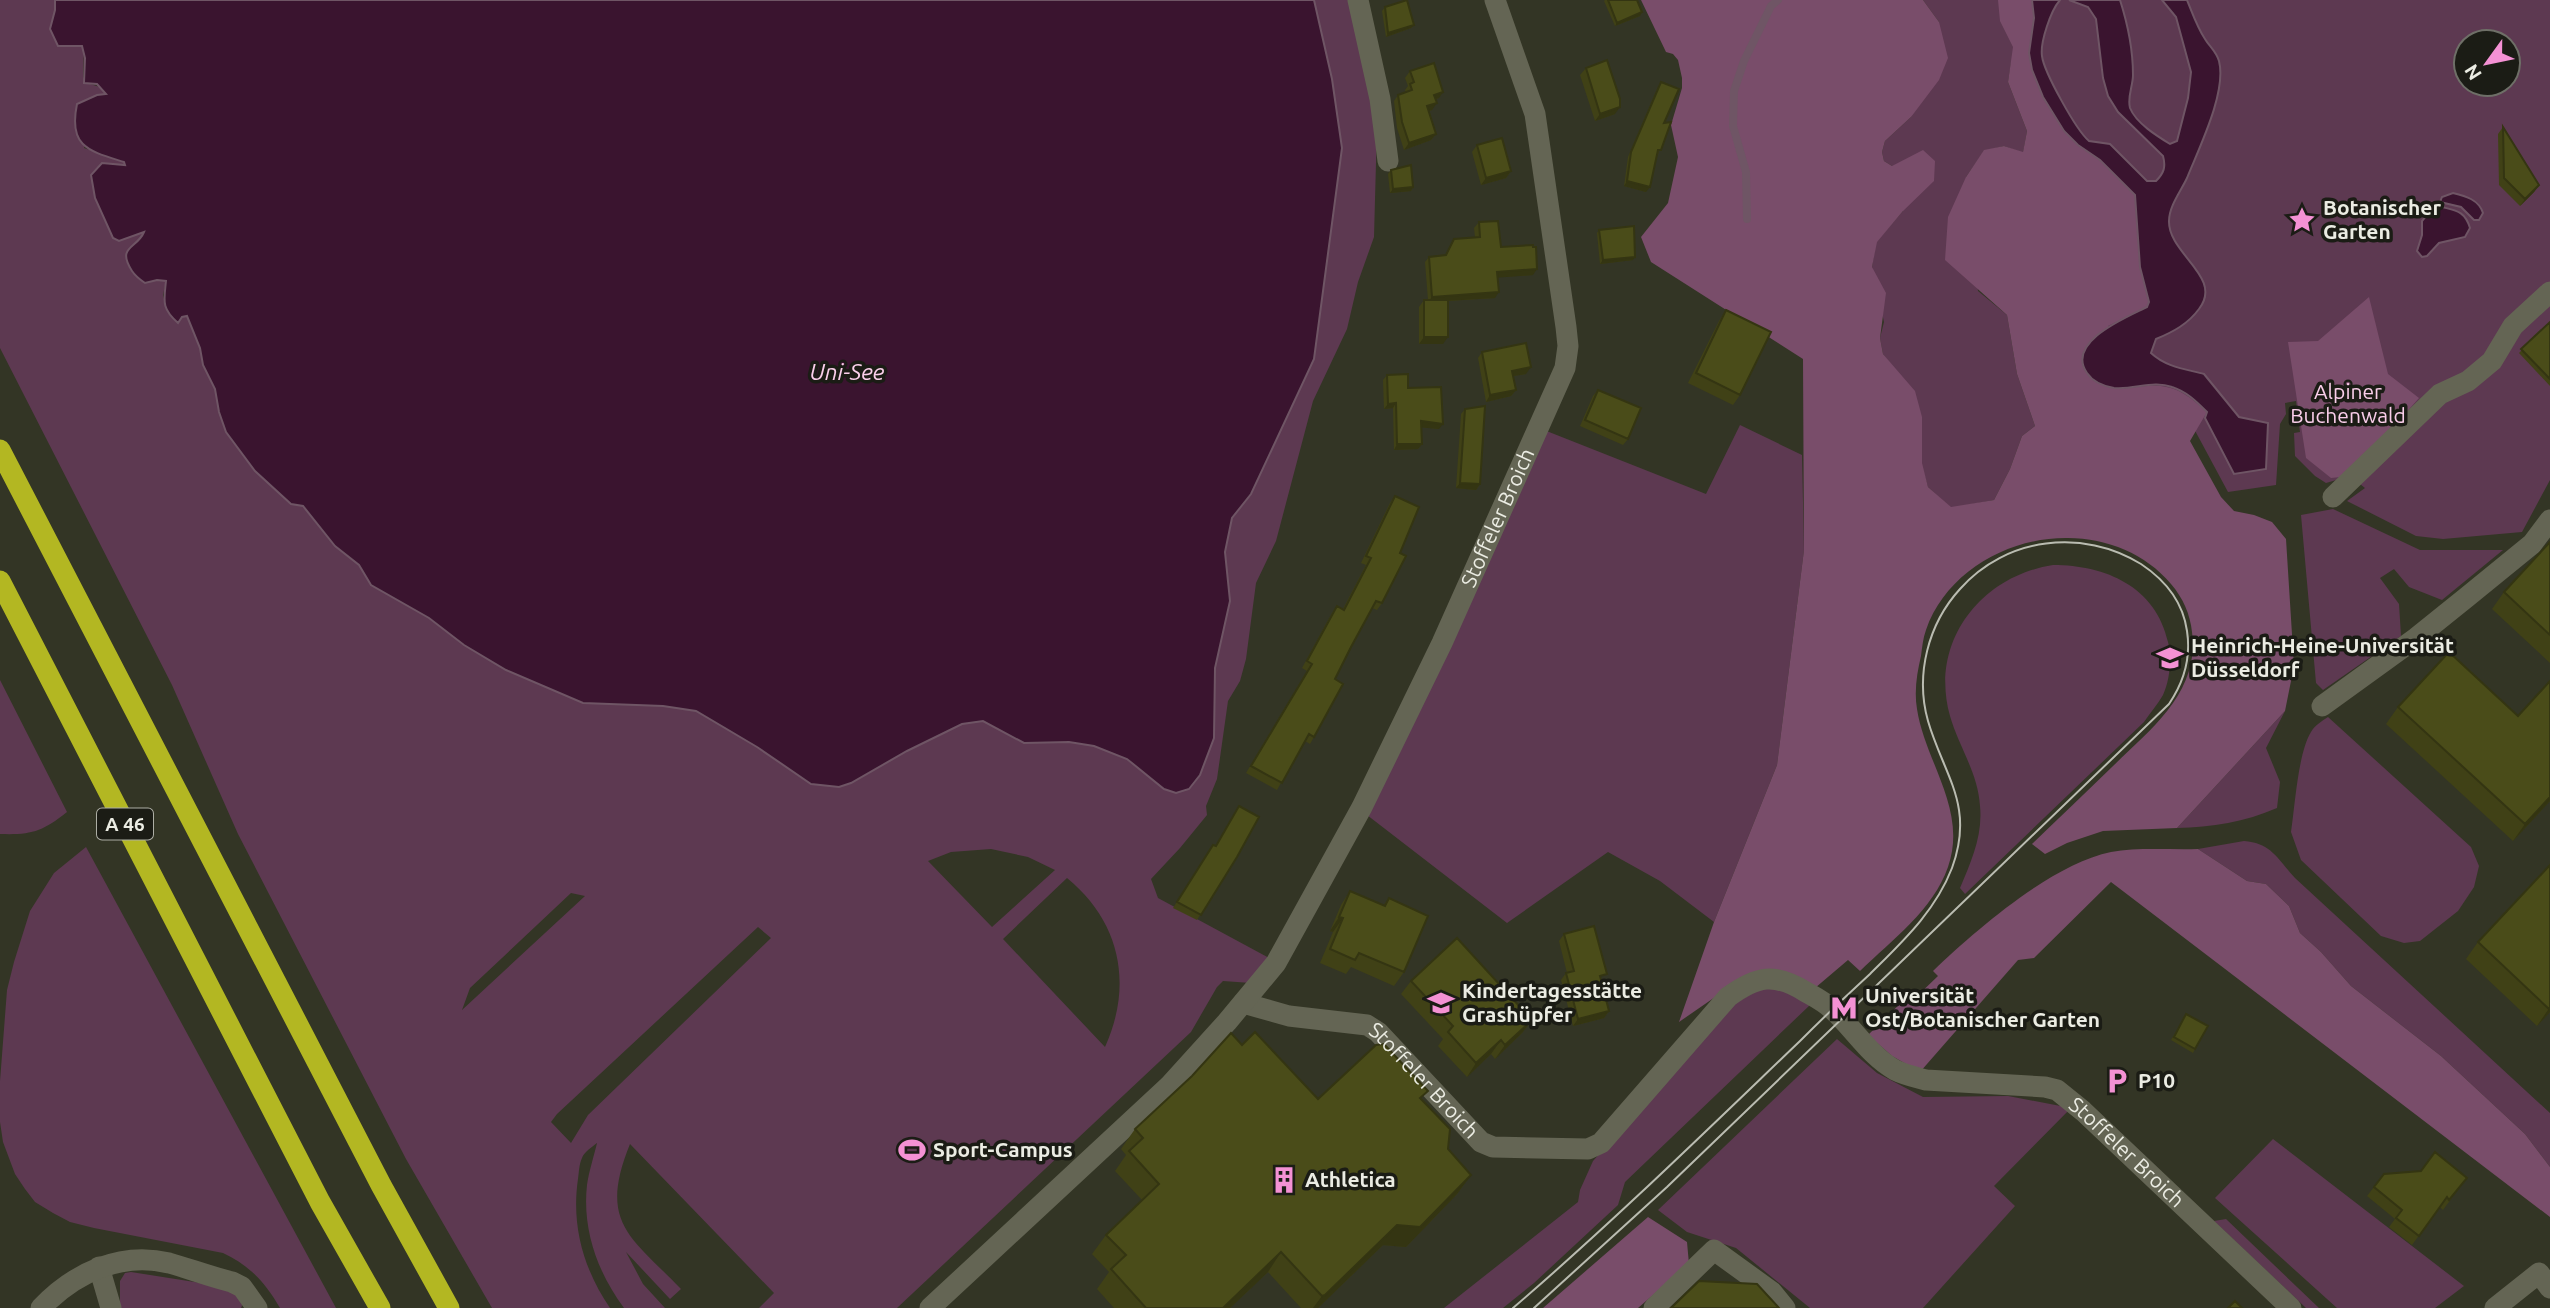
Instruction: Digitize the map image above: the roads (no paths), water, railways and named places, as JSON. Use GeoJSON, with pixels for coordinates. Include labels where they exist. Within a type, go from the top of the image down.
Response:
{"type":"FeatureCollection","features":[{"type":"Feature","properties":{"kind":"highway","name":"A 46"},"geometry":{"type":"LineString","coordinates":[[0,450],[369,1161],[449,1308]]}},
{"type":"Feature","properties":{"kind":"highway","name":"A 46"},"geometry":{"type":"LineString","coordinates":[[3,587],[314,1190],[380,1308]]}},
{"type":"Feature","properties":{"kind":"street"},"geometry":{"type":"LineString","coordinates":[[1359,0],[1380,99],[1388,161]]}},
{"type":"Feature","properties":{"kind":"street","name":"Stoffeler Broich"},"geometry":{"type":"LineString","coordinates":[[1495,0],[1535,114],[1566,327],[1568,346],[1565,368],[1441,643],[1362,807],[1276,963],[1243,1003],[1289,1016],[1367,1025],[1378,1032],[1481,1142],[1493,1147],[1588,1149],[1601,1143],[1728,998],[1745,985],[1771,977],[1781,979],[1833,1009],[1882,1060],[1908,1076],[1926,1080],[2057,1090],[2126,1150],[2291,1308]]}},
{"type":"Feature","properties":{"kind":"street"},"geometry":{"type":"LineString","coordinates":[[2333,497],[2440,394],[2468,381],[2492,361],[2513,326],[2550,292]]}},
{"type":"Feature","properties":{"kind":"street"},"geometry":{"type":"LineString","coordinates":[[2322,706],[2416,638],[2476,590],[2532,544],[2550,520]]}},
{"type":"Feature","properties":{"kind":"street"},"geometry":{"type":"LineString","coordinates":[[930,1308],[1169,1086],[1243,1003]]}},
{"type":"Feature","properties":{"kind":"street"},"geometry":{"type":"LineString","coordinates":[[1654,1308],[1714,1251],[1772,1292],[1785,1308]]}},
{"type":"Feature","properties":{"kind":"street"},"geometry":{"type":"LineString","coordinates":[[41,1308],[68,1283],[120,1260],[166,1262],[242,1287],[257,1308]]}},
{"type":"Feature","properties":{"kind":"street"},"geometry":{"type":"LineString","coordinates":[[99,1267],[111,1308]]}},
{"type":"Feature","properties":{"kind":"street"},"geometry":{"type":"LineString","coordinates":[[2495,1308],[2544,1281]]}},
{"type":"Feature","properties":{"kind":"water","name":"Uni-See"},"geometry":{"type":"Polygon","coordinates":[[[55,0],[1314,0],[1332,79],[1342,148],[1314,359],[1251,494],[1232,518],[1225,552],[1230,601],[1215,668],[1214,738],[1200,775],[1189,789],[1176,793],[1164,789],[1127,759],[1094,746],[1069,742],[1024,743],[983,721],[962,724],[851,783],[839,787],[811,784],[757,747],[696,711],[663,706],[583,703],[506,670],[464,645],[429,618],[371,585],[359,565],[335,546],[303,506],[291,504],[255,471],[226,432],[215,389],[203,365],[200,348],[187,316],[182,317],[178,323],[166,308],[166,281],[145,283],[135,275],[128,263],[127,252],[144,232],[119,241],[113,238],[95,198],[91,175],[102,163],[125,165],[124,162],[91,150],[79,138],[75,118],[77,104],[106,94],[97,84],[84,83],[85,58],[82,46],[58,46],[50,29],[55,0]]]}},
{"type":"Feature","properties":{"kind":"water"},"geometry":{"type":"Polygon","coordinates":[[[2032,0],[2060,0],[2047,26],[2042,56],[2054,87],[2076,125],[2089,141],[2110,144],[2147,181],[2156,181],[2161,175],[2164,170],[2163,156],[2118,112],[2108,96],[2103,78],[2096,19],[2088,7],[2069,0],[2120,0],[2132,56],[2130,108],[2142,124],[2170,144],[2177,141],[2188,98],[2191,72],[2176,17],[2162,0],[2187,0],[2200,30],[2218,57],[2220,74],[2216,104],[2187,178],[2173,204],[2169,221],[2177,244],[2205,286],[2205,297],[2190,319],[2156,339],[2151,353],[2169,364],[2204,374],[2239,417],[2268,423],[2266,469],[2234,474],[2205,418],[2207,412],[2182,391],[2158,384],[2114,388],[2099,383],[2087,373],[2082,362],[2084,351],[2091,341],[2113,324],[2147,307],[2149,302],[2140,267],[2135,195],[2100,160],[2078,145],[2064,131],[2043,97],[2032,70],[2029,53],[2034,18],[2032,0]]]}},
{"type":"Feature","properties":{"kind":"water"},"geometry":{"type":"Polygon","coordinates":[[[2453,193],[2467,197],[2478,205],[2483,213],[2479,220],[2474,220],[2461,207],[2440,202],[2442,197],[2453,193]]]}},
{"type":"Feature","properties":{"kind":"water"},"geometry":{"type":"Polygon","coordinates":[[[2435,205],[2461,214],[2470,228],[2465,237],[2439,243],[2427,256],[2422,257],[2417,251],[2422,235],[2422,221],[2435,205]]]}},
{"type":"Feature","properties":{"kind":"waterway"},"geometry":{"type":"LineString","coordinates":[[1747,219],[1746,172],[1733,126],[1734,91],[1744,61],[1771,6],[1778,0]]}},
{"type":"Feature","properties":{"kind":"tram line"},"geometry":{"type":"LineString","coordinates":[[1513,1308],[1658,1176],[1870,974],[1917,926],[1937,899],[1952,868],[1958,846],[1959,808],[1928,721],[1924,704],[1924,668],[1932,634],[1960,589],[2000,558],[2046,543],[2095,545],[2118,553],[2150,570],[2177,601],[2187,631],[2185,669],[2169,704],[1667,1187],[1534,1308]]}},
{"type":"Feature","properties":{"kind":"place","name":"Botanischer Garten"},"geometry":{"type":"Point","coordinates":[2302,220]}},
{"type":"Feature","properties":{"kind":"place","name":"Heinrich-Heine-Universität Düsseldorf"},"geometry":{"type":"Point","coordinates":[2170,658]}},
{"type":"Feature","properties":{"kind":"place","name":"Kindertagesstätte Grashüpfer"},"geometry":{"type":"Point","coordinates":[1441,1003]}},
{"type":"Feature","properties":{"kind":"place","name":"Universität Ost/Botanischer Garten"},"geometry":{"type":"Point","coordinates":[1844,1008]}},
{"type":"Feature","properties":{"kind":"place","name":"P10"},"geometry":{"type":"Point","coordinates":[2117,1081]}},
{"type":"Feature","properties":{"kind":"place","name":"Sport-Campus"},"geometry":{"type":"Point","coordinates":[912,1150]}},
{"type":"Feature","properties":{"kind":"place","name":"Athletica"},"geometry":{"type":"Point","coordinates":[1284,1180]}},
{"type":"Feature","properties":{"kind":"park label","name":"Alpiner Buchenwald"},"geometry":{"type":"Point","coordinates":[2348,404]}}]}
